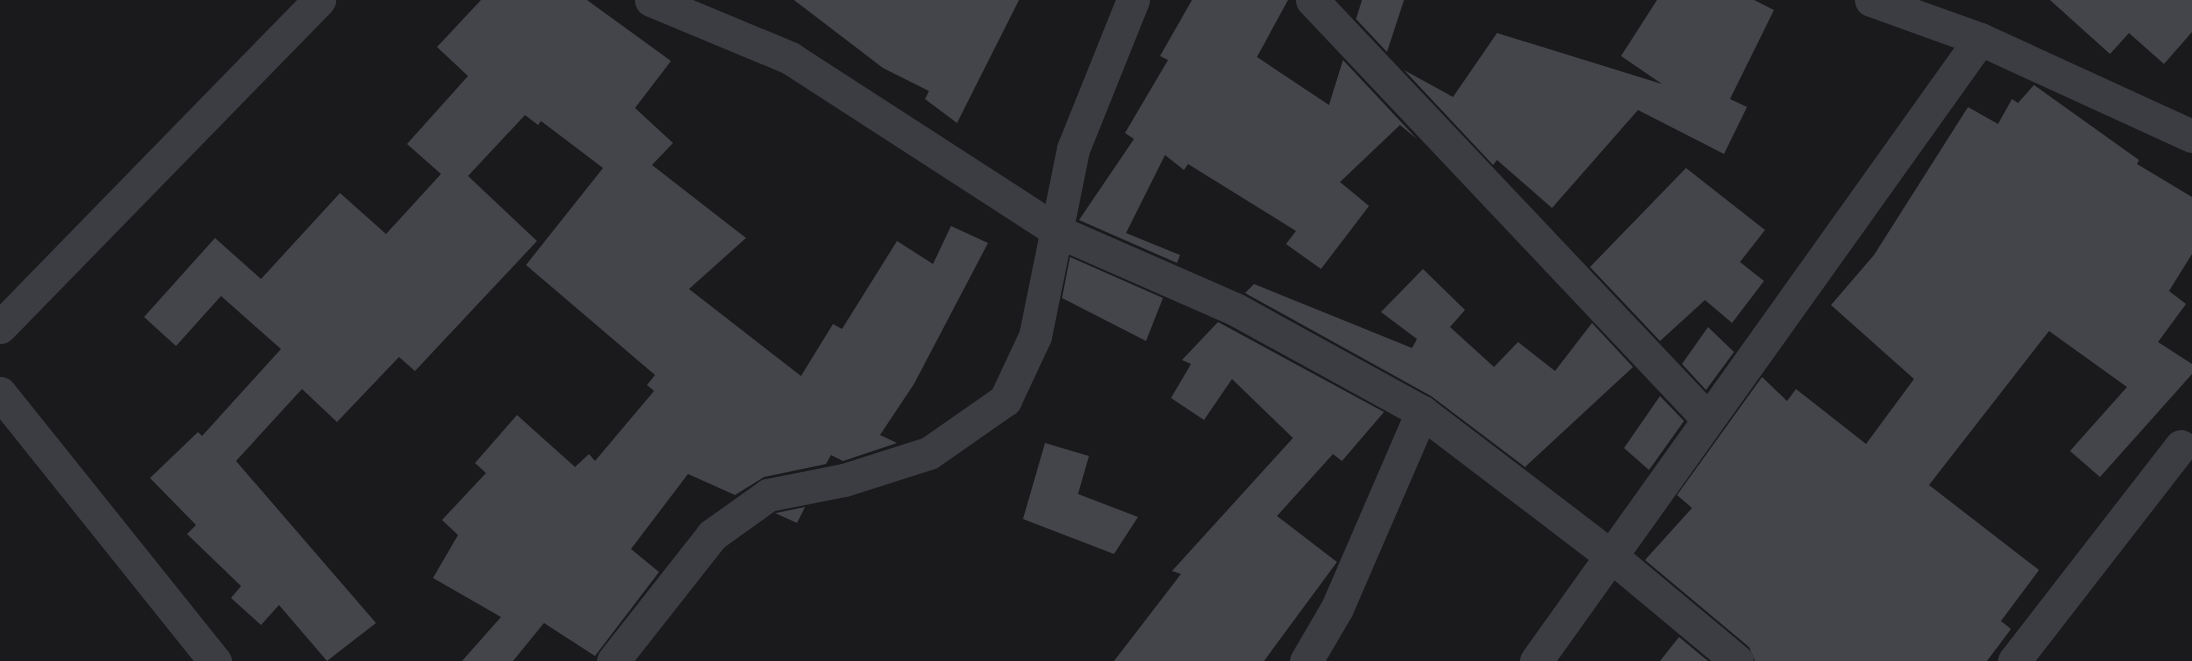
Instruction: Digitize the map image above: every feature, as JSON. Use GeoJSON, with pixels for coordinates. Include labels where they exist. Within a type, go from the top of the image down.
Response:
{"type":"FeatureCollection","features":[{"type":"Feature","properties":{"kind":"street"},"geometry":{"type":"LineString","coordinates":[[0,327],[319,0]]}},
{"type":"Feature","properties":{"kind":"street"},"geometry":{"type":"LineString","coordinates":[[651,0],[790,58],[1057,231],[1234,309],[1422,412],[1610,555],[1737,661]]}},
{"type":"Feature","properties":{"kind":"street"},"geometry":{"type":"LineString","coordinates":[[613,661],[712,535],[768,495],[844,480],[929,453],[1005,400],[1035,336],[1073,149],[1133,0]]}},
{"type":"Feature","properties":{"kind":"street"},"geometry":{"type":"LineString","coordinates":[[1312,0],[1708,418]]}},
{"type":"Feature","properties":{"kind":"street"},"geometry":{"type":"LineString","coordinates":[[1870,0],[1980,39],[2192,136]]}},
{"type":"Feature","properties":{"kind":"street"},"geometry":{"type":"LineString","coordinates":[[1536,661],[1980,39]]}},
{"type":"Feature","properties":{"kind":"street"},"geometry":{"type":"LineString","coordinates":[[0,393],[215,661]]}},
{"type":"Feature","properties":{"kind":"street"},"geometry":{"type":"LineString","coordinates":[[1306,661],[1336,608],[1422,412]]}},
{"type":"Feature","properties":{"kind":"street"},"geometry":{"type":"LineString","coordinates":[[2014,661],[2181,446]]}},
{"type":"Feature","properties":{"kind":"building"},"geometry":{"type":"Polygon","coordinates":[[[481,0],[587,0],[671,61],[635,108],[673,143],[652,165],[746,238],[689,289],[801,376],[833,324],[842,329],[897,241],[933,264],[951,226],[988,243],[914,384],[880,435],[897,443],[843,461],[831,455],[826,464],[764,477],[735,495],[688,474],[631,549],[659,572],[595,656],[544,623],[513,661],[462,661],[501,617],[433,578],[458,535],[442,520],[486,473],[475,463],[517,415],[575,467],[589,454],[595,461],[654,391],[647,385],[655,375],[526,265],[603,168],[541,121],[538,125],[525,115],[468,176],[537,241],[415,371],[399,357],[337,422],[302,389],[236,461],[376,623],[327,661],[279,605],[261,625],[231,598],[241,586],[187,534],[196,525],[150,478],[198,432],[202,436],[281,349],[221,296],[176,346],[144,317],[215,238],[261,279],[340,193],[386,234],[441,174],[407,144],[468,76],[437,47],[481,0]]]}},
{"type":"Feature","properties":{"kind":"building"},"geometry":{"type":"Polygon","coordinates":[[[794,0],[1019,0],[957,123],[925,99],[929,91],[883,68],[794,0]]]}},
{"type":"Feature","properties":{"kind":"building"},"geometry":{"type":"Polygon","coordinates":[[[1192,0],[1288,0],[1257,57],[1329,105],[1343,60],[1417,139],[1400,125],[1340,182],[1369,206],[1321,269],[1286,244],[1296,231],[1188,164],[1184,170],[1165,155],[1126,233],[1180,255],[1177,263],[1079,220],[1134,139],[1125,133],[1168,60],[1160,56],[1192,0]]]}},
{"type":"Feature","properties":{"kind":"building"},"geometry":{"type":"Polygon","coordinates":[[[1362,0],[1404,0],[1387,52],[1356,19],[1362,0]]]}},
{"type":"Feature","properties":{"kind":"building"},"geometry":{"type":"Polygon","coordinates":[[[1657,0],[1754,0],[1774,10],[1730,99],[1747,107],[1724,154],[1638,110],[1552,208],[1497,160],[1493,165],[1404,70],[1453,97],[1497,33],[1662,84],[1621,56],[1657,0]]]}},
{"type":"Feature","properties":{"kind":"building"},"geometry":{"type":"Polygon","coordinates":[[[2050,0],[2192,0],[2192,32],[2164,64],[2129,33],[2110,54],[2050,0]]]}},
{"type":"Feature","properties":{"kind":"building"},"geometry":{"type":"Polygon","coordinates":[[[2034,85],[2139,160],[2137,164],[2192,197],[2192,254],[2169,291],[2186,304],[2158,342],[2192,364],[2192,374],[2100,477],[2070,451],[2127,387],[2049,331],[1929,485],[2039,570],[2001,621],[2011,629],[1987,661],[1755,661],[1749,647],[1645,560],[1692,508],[1677,495],[1762,377],[1787,401],[1796,389],[1866,444],[1914,379],[1831,305],[1874,255],[1968,107],[1998,124],[2012,99],[2018,103],[2034,85]]]}},
{"type":"Feature","properties":{"kind":"building"},"geometry":{"type":"Polygon","coordinates":[[[1686,168],[1765,230],[1740,262],[1764,281],[1732,323],[1705,300],[1660,341],[1590,267],[1686,168]]]}},
{"type":"Feature","properties":{"kind":"building"},"geometry":{"type":"Polygon","coordinates":[[[1070,257],[1163,298],[1146,341],[1062,298],[1070,257]]]}},
{"type":"Feature","properties":{"kind":"building"},"geometry":{"type":"Polygon","coordinates":[[[1423,269],[1465,310],[1450,327],[1494,367],[1518,342],[1555,371],[1592,323],[1633,367],[1525,467],[1431,396],[1245,293],[1254,284],[1412,348],[1417,339],[1381,312],[1423,269]]]}},
{"type":"Feature","properties":{"kind":"building"},"geometry":{"type":"Polygon","coordinates":[[[1218,322],[1384,412],[1342,461],[1333,454],[1277,516],[1337,562],[1264,661],[1114,661],[1181,574],[1172,571],[1293,438],[1232,379],[1204,420],[1171,398],[1191,364],[1182,360],[1218,322]]]}},
{"type":"Feature","properties":{"kind":"building"},"geometry":{"type":"Polygon","coordinates":[[[1708,327],[1734,352],[1706,390],[1682,364],[1708,327]]]}},
{"type":"Feature","properties":{"kind":"building"},"geometry":{"type":"Polygon","coordinates":[[[1660,396],[1684,421],[1649,470],[1624,448],[1660,396]]]}},
{"type":"Feature","properties":{"kind":"building"},"geometry":{"type":"Polygon","coordinates":[[[1045,443],[1089,456],[1078,494],[1138,517],[1114,554],[1023,519],[1045,443]]]}},
{"type":"Feature","properties":{"kind":"building"},"geometry":{"type":"Polygon","coordinates":[[[805,507],[797,523],[775,513],[776,513],[805,507]]]}},
{"type":"Feature","properties":{"kind":"building"},"geometry":{"type":"Polygon","coordinates":[[[1679,637],[1708,661],[1660,661],[1679,637]]]}}]}
